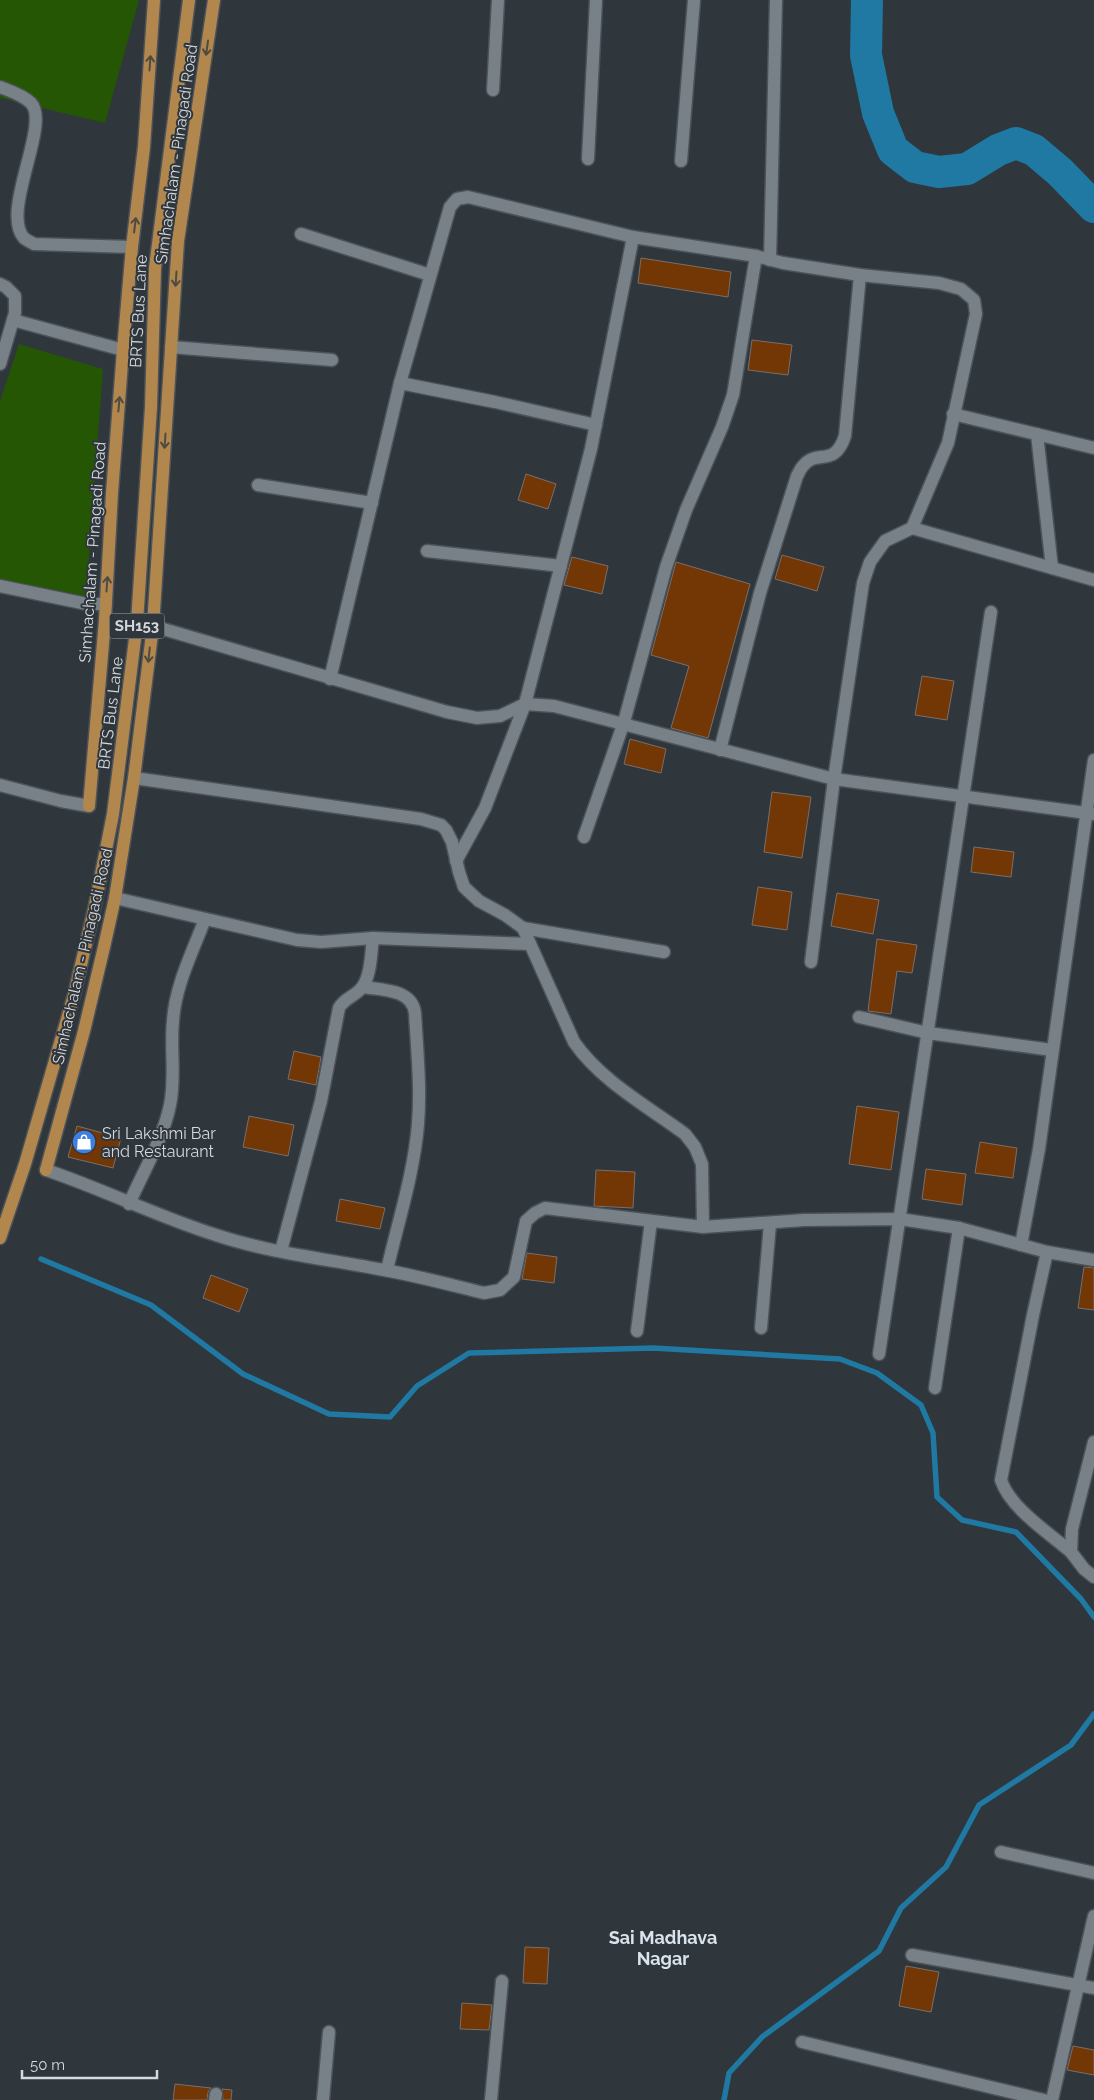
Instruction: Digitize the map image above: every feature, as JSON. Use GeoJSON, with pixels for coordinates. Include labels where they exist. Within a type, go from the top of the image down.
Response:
{"type":"FeatureCollection","features":[{"type":"Feature","properties":{"kind":"main road","name":"Simhachalam - Pinagadi Road"},"geometry":{"type":"LineString","coordinates":[[89,806],[105,620],[123,350],[132,247],[144,147],[154,0]]}},
{"type":"Feature","properties":{"kind":"main road","name":"BRTS Bus Lane"},"geometry":{"type":"LineString","coordinates":[[0,1238],[25,1164],[69,1013],[95,905],[114,814],[137,623],[151,407],[155,268],[189,0]]}},
{"type":"Feature","properties":{"kind":"main road","name":"Simhachalam - Pinagadi Road"},"geometry":{"type":"LineString","coordinates":[[46,1170],[84,1031],[115,898],[134,778],[153,626],[178,241],[214,0]]}},
{"type":"Feature","properties":{"kind":"street"},"geometry":{"type":"LineString","coordinates":[[493,90],[498,0]]}},
{"type":"Feature","properties":{"kind":"street"},"geometry":{"type":"LineString","coordinates":[[588,159],[596,0]]}},
{"type":"Feature","properties":{"kind":"street"},"geometry":{"type":"LineString","coordinates":[[681,161],[694,0]]}},
{"type":"Feature","properties":{"kind":"street"},"geometry":{"type":"LineString","coordinates":[[770,260],[776,0]]}},
{"type":"Feature","properties":{"kind":"street"},"geometry":{"type":"LineString","coordinates":[[0,87],[22,96],[32,104],[36,120],[17,206],[18,226],[23,238],[34,244],[132,247]]}},
{"type":"Feature","properties":{"kind":"street"},"geometry":{"type":"LineString","coordinates":[[330,679],[400,383],[450,207],[457,198],[468,197],[633,237],[756,256],[860,275],[938,283],[961,289],[974,300],[976,314],[952,414],[948,443],[912,528],[885,541],[870,562],[863,583],[834,779],[810,962]]}},
{"type":"Feature","properties":{"kind":"street"},"geometry":{"type":"LineString","coordinates":[[301,234],[430,275]]}},
{"type":"Feature","properties":{"kind":"street"},"geometry":{"type":"LineString","coordinates":[[456,861],[485,808],[525,704],[596,425],[633,237]]}},
{"type":"Feature","properties":{"kind":"street"},"geometry":{"type":"LineString","coordinates":[[584,837],[624,722],[666,567],[686,510],[722,427],[733,395],[756,256]]}},
{"type":"Feature","properties":{"kind":"street"},"geometry":{"type":"LineString","coordinates":[[720,750],[760,593],[797,476],[803,465],[812,459],[834,455],[841,447],[845,436],[860,275]]}},
{"type":"Feature","properties":{"kind":"street"},"geometry":{"type":"LineString","coordinates":[[0,284],[15,296],[13,320],[0,364]]}},
{"type":"Feature","properties":{"kind":"street"},"geometry":{"type":"LineString","coordinates":[[13,320],[123,350]]}},
{"type":"Feature","properties":{"kind":"street"},"geometry":{"type":"LineString","coordinates":[[171,348],[332,360]]}},
{"type":"Feature","properties":{"kind":"street"},"geometry":{"type":"LineString","coordinates":[[400,383],[596,425]]}},
{"type":"Feature","properties":{"kind":"street"},"geometry":{"type":"LineString","coordinates":[[952,414],[1094,448]]}},
{"type":"Feature","properties":{"kind":"street"},"geometry":{"type":"LineString","coordinates":[[1037,434],[1052,568]]}},
{"type":"Feature","properties":{"kind":"street"},"geometry":{"type":"LineString","coordinates":[[258,486],[372,503]]}},
{"type":"Feature","properties":{"kind":"street"},"geometry":{"type":"LineString","coordinates":[[912,528],[1094,580]]}},
{"type":"Feature","properties":{"kind":"street"},"geometry":{"type":"LineString","coordinates":[[427,550],[560,566]]}},
{"type":"Feature","properties":{"kind":"street"},"geometry":{"type":"LineString","coordinates":[[0,586],[87,604],[106,604]]}},
{"type":"Feature","properties":{"kind":"street"},"geometry":{"type":"LineString","coordinates":[[879,1354],[991,612]]}},
{"type":"Feature","properties":{"kind":"street"},"geometry":{"type":"LineString","coordinates":[[105,620],[153,626],[330,679],[447,712],[477,718],[500,716],[525,704],[554,706],[624,722],[720,750],[834,779],[1090,813]]}},
{"type":"Feature","properties":{"kind":"street"},"geometry":{"type":"LineString","coordinates":[[1021,1244],[1039,1149],[1052,1050],[1090,813],[1094,760]]}},
{"type":"Feature","properties":{"kind":"street"},"geometry":{"type":"LineString","coordinates":[[134,778],[433,822],[441,825],[446,830],[452,842],[464,887],[478,900],[505,914],[523,928],[664,952]]}},
{"type":"Feature","properties":{"kind":"street"},"geometry":{"type":"LineString","coordinates":[[0,785],[61,801],[89,806]]}},
{"type":"Feature","properties":{"kind":"street"},"geometry":{"type":"LineString","coordinates":[[115,898],[297,940],[321,942],[373,938],[530,944]]}},
{"type":"Feature","properties":{"kind":"street"},"geometry":{"type":"LineString","coordinates":[[129,1204],[160,1136],[170,1105],[173,1081],[173,1020],[180,988],[205,919]]}},
{"type":"Feature","properties":{"kind":"street"},"geometry":{"type":"LineString","coordinates":[[523,928],[574,1042],[585,1058],[599,1072],[686,1134],[695,1147],[702,1164],[703,1227]]}},
{"type":"Feature","properties":{"kind":"street"},"geometry":{"type":"LineString","coordinates":[[281,1251],[321,1102],[339,1008],[346,998],[363,987],[373,938]]}},
{"type":"Feature","properties":{"kind":"street"},"geometry":{"type":"LineString","coordinates":[[363,987],[405,996],[414,1005],[415,1013],[419,1104],[418,1126],[415,1150],[387,1270]]}},
{"type":"Feature","properties":{"kind":"street"},"geometry":{"type":"LineString","coordinates":[[859,1017],[928,1033],[1052,1050]]}},
{"type":"Feature","properties":{"kind":"street"},"geometry":{"type":"LineString","coordinates":[[46,1170],[73,1179],[129,1204],[217,1236],[281,1251],[387,1270],[484,1292],[500,1290],[514,1277],[526,1221],[534,1212],[545,1208],[703,1227],[770,1224],[804,1220],[900,1219],[959,1228],[1047,1252],[1094,1260]]}},
{"type":"Feature","properties":{"kind":"street"},"geometry":{"type":"LineString","coordinates":[[638,1331],[651,1221]]}},
{"type":"Feature","properties":{"kind":"street"},"geometry":{"type":"LineString","coordinates":[[761,1328],[770,1224]]}},
{"type":"Feature","properties":{"kind":"street"},"geometry":{"type":"LineString","coordinates":[[936,1388],[959,1228]]}},
{"type":"Feature","properties":{"kind":"street"},"geometry":{"type":"LineString","coordinates":[[1047,1252],[1032,1315],[1001,1480],[1004,1490],[1016,1504],[1071,1552],[1084,1569],[1094,1577]]}},
{"type":"Feature","properties":{"kind":"street"},"geometry":{"type":"LineString","coordinates":[[1071,1552],[1072,1529],[1094,1442]]}},
{"type":"Feature","properties":{"kind":"street"},"geometry":{"type":"LineString","coordinates":[[1001,1852],[1094,1874]]}},
{"type":"Feature","properties":{"kind":"street"},"geometry":{"type":"LineString","coordinates":[[1052,2100],[1094,1916]]}},
{"type":"Feature","properties":{"kind":"street"},"geometry":{"type":"LineString","coordinates":[[912,1955],[1094,1988]]}},
{"type":"Feature","properties":{"kind":"street"},"geometry":{"type":"LineString","coordinates":[[491,2100],[502,1981]]}},
{"type":"Feature","properties":{"kind":"street"},"geometry":{"type":"LineString","coordinates":[[323,2100],[329,2032]]}},
{"type":"Feature","properties":{"kind":"street"},"geometry":{"type":"LineString","coordinates":[[802,2042],[1044,2100]]}},
{"type":"Feature","properties":{"kind":"green space"},"geometry":{"type":"Polygon","coordinates":[[[0,0],[139,0],[105,123],[0,98],[0,0]]]}},
{"type":"Feature","properties":{"kind":"green space"},"geometry":{"type":"Polygon","coordinates":[[[19,344],[103,369],[86,596],[0,579],[0,401],[19,344]]]}},
{"type":"Feature","properties":{"kind":"building"},"geometry":{"type":"Polygon","coordinates":[[[641,258],[731,272],[728,297],[638,283],[641,258]]]}},
{"type":"Feature","properties":{"kind":"building"},"geometry":{"type":"Polygon","coordinates":[[[752,340],[792,345],[788,375],[748,370],[752,340]]]}},
{"type":"Feature","properties":{"kind":"building"},"geometry":{"type":"Polygon","coordinates":[[[526,474],[556,484],[548,509],[518,500],[526,474]]]}},
{"type":"Feature","properties":{"kind":"building"},"geometry":{"type":"Polygon","coordinates":[[[782,555],[824,567],[817,591],[775,579],[782,555]]]}},
{"type":"Feature","properties":{"kind":"building"},"geometry":{"type":"Polygon","coordinates":[[[572,557],[608,566],[602,594],[564,585],[572,557]]]}},
{"type":"Feature","properties":{"kind":"building"},"geometry":{"type":"Polygon","coordinates":[[[676,562],[750,584],[708,738],[671,728],[689,666],[651,655],[676,562]]]}},
{"type":"Feature","properties":{"kind":"building"},"geometry":{"type":"Polygon","coordinates":[[[922,676],[954,681],[947,720],[915,715],[922,676]]]}},
{"type":"Feature","properties":{"kind":"building"},"geometry":{"type":"Polygon","coordinates":[[[630,739],[666,749],[661,773],[624,764],[630,739]]]}},
{"type":"Feature","properties":{"kind":"building"},"geometry":{"type":"Polygon","coordinates":[[[772,792],[811,797],[802,858],[764,852],[772,792]]]}},
{"type":"Feature","properties":{"kind":"building"},"geometry":{"type":"Polygon","coordinates":[[[974,847],[1014,852],[1011,877],[971,872],[974,847]]]}},
{"type":"Feature","properties":{"kind":"building"},"geometry":{"type":"Polygon","coordinates":[[[758,887],[792,892],[787,930],[752,925],[758,887]]]}},
{"type":"Feature","properties":{"kind":"building"},"geometry":{"type":"Polygon","coordinates":[[[837,893],[879,900],[873,934],[831,926],[837,893]]]}},
{"type":"Feature","properties":{"kind":"building"},"geometry":{"type":"Polygon","coordinates":[[[877,939],[917,945],[912,973],[897,971],[891,1014],[868,1011],[877,939]]]}},
{"type":"Feature","properties":{"kind":"building"},"geometry":{"type":"Polygon","coordinates":[[[294,1051],[321,1057],[316,1085],[288,1079],[294,1051]]]}},
{"type":"Feature","properties":{"kind":"building"},"geometry":{"type":"Polygon","coordinates":[[[857,1106],[899,1112],[891,1170],[849,1164],[857,1106]]]}},
{"type":"Feature","properties":{"kind":"building"},"geometry":{"type":"Polygon","coordinates":[[[249,1116],[294,1125],[288,1156],[243,1147],[249,1116]]]}},
{"type":"Feature","properties":{"kind":"building"},"geometry":{"type":"Polygon","coordinates":[[[77,1126],[121,1138],[113,1168],[68,1157],[77,1126]]]}},
{"type":"Feature","properties":{"kind":"building"},"geometry":{"type":"Polygon","coordinates":[[[980,1142],[1017,1148],[1013,1178],[975,1173],[980,1142]]]}},
{"type":"Feature","properties":{"kind":"building"},"geometry":{"type":"Polygon","coordinates":[[[926,1169],[966,1174],[962,1205],[922,1199],[926,1169]]]}},
{"type":"Feature","properties":{"kind":"building"},"geometry":{"type":"Polygon","coordinates":[[[596,1170],[635,1172],[633,1208],[594,1206],[596,1170]]]}},
{"type":"Feature","properties":{"kind":"building"},"geometry":{"type":"Polygon","coordinates":[[[340,1199],[385,1208],[380,1229],[336,1221],[340,1199]]]}},
{"type":"Feature","properties":{"kind":"building"},"geometry":{"type":"Polygon","coordinates":[[[527,1253],[557,1257],[554,1283],[522,1279],[527,1253]]]}},
{"type":"Feature","properties":{"kind":"building"},"geometry":{"type":"Polygon","coordinates":[[[1084,1267],[1094,1268],[1094,1310],[1078,1308],[1084,1267]]]}},
{"type":"Feature","properties":{"kind":"building"},"geometry":{"type":"Polygon","coordinates":[[[211,1275],[248,1289],[239,1312],[203,1298],[211,1275]]]}},
{"type":"Feature","properties":{"kind":"building"},"geometry":{"type":"Polygon","coordinates":[[[525,1947],[549,1948],[547,1984],[523,1983],[525,1947]]]}},
{"type":"Feature","properties":{"kind":"building"},"geometry":{"type":"Polygon","coordinates":[[[906,1966],[939,1972],[931,2012],[899,2006],[906,1966]]]}},
{"type":"Feature","properties":{"kind":"building"},"geometry":{"type":"Polygon","coordinates":[[[462,2003],[492,2005],[489,2030],[460,2029],[462,2003]]]}},
{"type":"Feature","properties":{"kind":"building"},"geometry":{"type":"Polygon","coordinates":[[[1073,2046],[1094,2050],[1094,2075],[1067,2070],[1073,2046]]]}},
{"type":"Feature","properties":{"kind":"building"},"geometry":{"type":"Polygon","coordinates":[[[175,2084],[211,2088],[208,2092],[207,2100],[173,2100],[175,2084]]]}},
{"type":"Feature","properties":{"kind":"building"},"geometry":{"type":"Polygon","coordinates":[[[222,2089],[232,2090],[231,2100],[223,2100],[222,2089]]]}},
{"type":"Feature","properties":{"kind":"waterway"},"geometry":{"type":"LineString","coordinates":[[867,0],[866,55],[878,113],[893,150],[915,167],[939,172],[967,169],[998,150],[1016,143],[1034,150],[1060,172],[1094,207]]}},
{"type":"Feature","properties":{"kind":"waterway"},"geometry":{"type":"LineString","coordinates":[[41,1259],[151,1305],[243,1374],[329,1414],[390,1417],[417,1386],[469,1353],[653,1348],[840,1359],[877,1373],[921,1405],[933,1433],[937,1497],[962,1520],[1016,1532],[1081,1599],[1094,1617]]}},
{"type":"Feature","properties":{"kind":"waterway"},"geometry":{"type":"LineString","coordinates":[[724,2100],[729,2073],[762,2037],[879,1951],[901,1908],[946,1867],[979,1805],[1071,1745],[1094,1714]]}},
{"type":"Feature","properties":{"kind":"place","name":"Sri Lakshmi Bar and Restaurant"},"geometry":{"type":"Point","coordinates":[84,1142]}},
{"type":"Feature","properties":{"kind":"district","name":"Sai Madhava Nagar"},"geometry":{"type":"Point","coordinates":[663,1948]}}]}
